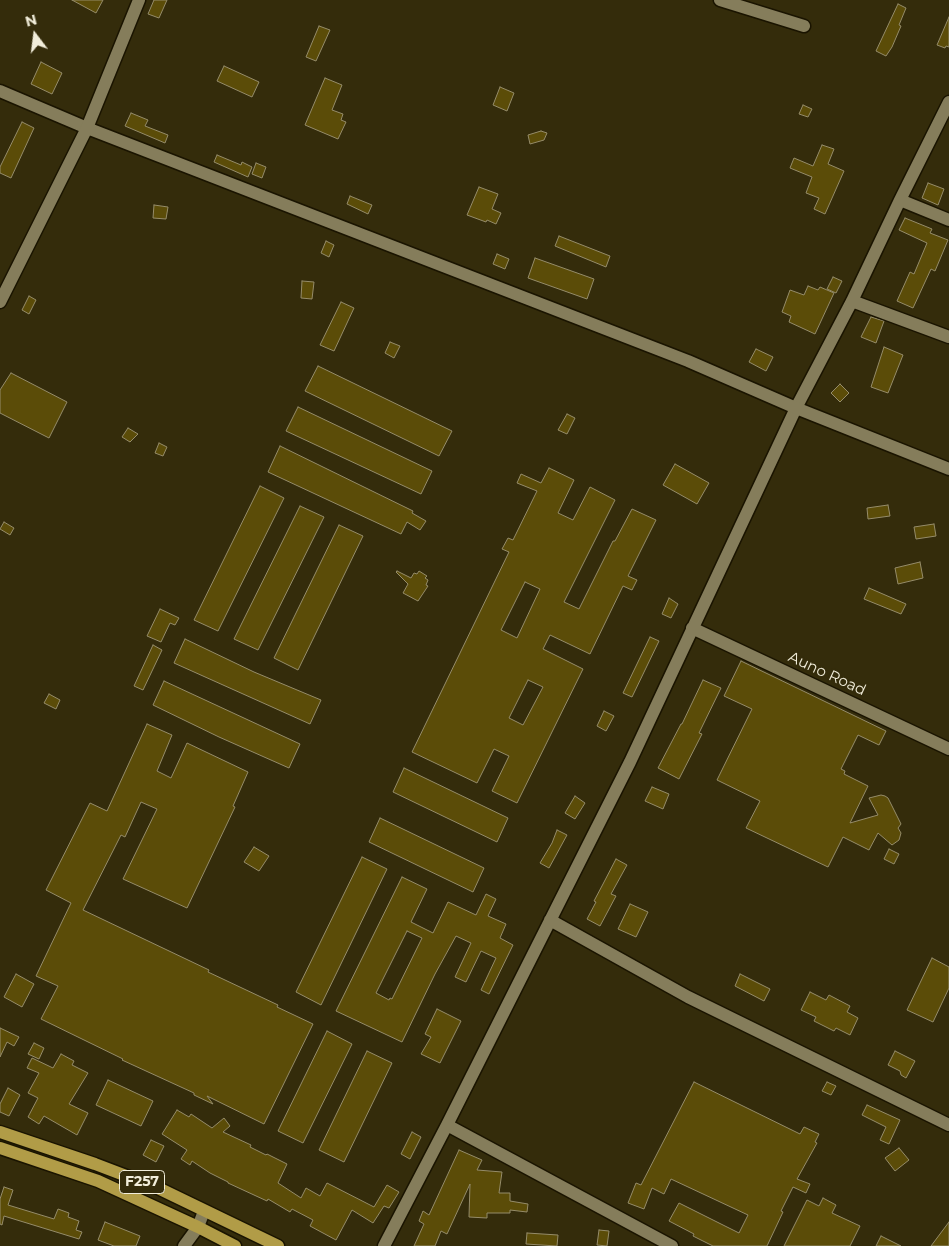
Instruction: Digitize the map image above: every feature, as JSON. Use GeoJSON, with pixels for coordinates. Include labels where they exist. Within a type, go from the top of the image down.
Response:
{"type":"FeatureCollection","features":[{"type":"Feature","properties":{"kind":"main road","name":"F257"},"geometry":{"type":"LineString","coordinates":[[0,1132],[33,1142],[158,1188],[278,1246]]}},
{"type":"Feature","properties":{"kind":"main road","name":"F257"},"geometry":{"type":"LineString","coordinates":[[0,1148],[98,1181],[235,1246]]}},
{"type":"Feature","properties":{"kind":"street"},"geometry":{"type":"LineString","coordinates":[[0,302],[87,128],[139,0]]}},
{"type":"Feature","properties":{"kind":"street"},"geometry":{"type":"LineString","coordinates":[[720,0],[804,26]]}},
{"type":"Feature","properties":{"kind":"street"},"geometry":{"type":"LineString","coordinates":[[0,91],[87,128],[688,361],[796,408],[949,469]]}},
{"type":"Feature","properties":{"kind":"street"},"geometry":{"type":"LineString","coordinates":[[384,1246],[630,762],[796,408],[852,301],[949,103]]}},
{"type":"Feature","properties":{"kind":"street"},"geometry":{"type":"LineString","coordinates":[[900,200],[949,220]]}},
{"type":"Feature","properties":{"kind":"street"},"geometry":{"type":"LineString","coordinates":[[852,301],[949,336]]}},
{"type":"Feature","properties":{"kind":"street","name":"Auno Road"},"geometry":{"type":"LineString","coordinates":[[692,628],[949,749]]}},
{"type":"Feature","properties":{"kind":"street"},"geometry":{"type":"LineString","coordinates":[[550,920],[688,996],[949,1125]]}},
{"type":"Feature","properties":{"kind":"street"},"geometry":{"type":"LineString","coordinates":[[447,1125],[672,1246]]}},
{"type":"Feature","properties":{"kind":"street"},"geometry":{"type":"LineString","coordinates":[[184,1246],[198,1227],[204,1211]]}},
{"type":"Feature","properties":{"kind":"building"},"geometry":{"type":"Polygon","coordinates":[[[72,0],[103,0],[96,13],[72,0]]]}},
{"type":"Feature","properties":{"kind":"building"},"geometry":{"type":"Polygon","coordinates":[[[154,0],[167,0],[159,18],[148,14],[154,0]]]}},
{"type":"Feature","properties":{"kind":"building"},"geometry":{"type":"Polygon","coordinates":[[[898,4],[906,8],[899,25],[901,26],[886,56],[876,51],[898,4]]]}},
{"type":"Feature","properties":{"kind":"building"},"geometry":{"type":"Polygon","coordinates":[[[949,17],[949,47],[946,46],[945,48],[937,45],[949,17]]]}},
{"type":"Feature","properties":{"kind":"building"},"geometry":{"type":"Polygon","coordinates":[[[319,26],[330,30],[316,61],[306,57],[319,26]]]}},
{"type":"Feature","properties":{"kind":"building"},"geometry":{"type":"Polygon","coordinates":[[[41,62],[62,73],[52,94],[31,84],[41,62]]]}},
{"type":"Feature","properties":{"kind":"building"},"geometry":{"type":"Polygon","coordinates":[[[224,66],[259,82],[252,97],[217,81],[224,66]]]}},
{"type":"Feature","properties":{"kind":"building"},"geometry":{"type":"Polygon","coordinates":[[[325,78],[342,85],[332,110],[343,114],[341,120],[346,122],[338,139],[305,125],[325,78]]]}},
{"type":"Feature","properties":{"kind":"building"},"geometry":{"type":"Polygon","coordinates":[[[500,87],[514,93],[507,111],[493,105],[500,87]]]}},
{"type":"Feature","properties":{"kind":"building"},"geometry":{"type":"Polygon","coordinates":[[[803,105],[812,109],[808,117],[799,114],[803,105]]]}},
{"type":"Feature","properties":{"kind":"building"},"geometry":{"type":"Polygon","coordinates":[[[131,113],[148,120],[145,126],[168,135],[165,143],[125,126],[131,113]]]}},
{"type":"Feature","properties":{"kind":"building"},"geometry":{"type":"Polygon","coordinates":[[[22,122],[34,128],[11,178],[0,173],[0,167],[22,122]]]}},
{"type":"Feature","properties":{"kind":"building"},"geometry":{"type":"Polygon","coordinates":[[[541,131],[547,133],[544,140],[530,144],[528,135],[541,131]]]}},
{"type":"Feature","properties":{"kind":"building"},"geometry":{"type":"Polygon","coordinates":[[[822,145],[834,149],[828,164],[844,171],[825,214],[814,209],[819,198],[806,193],[812,177],[790,168],[794,158],[813,166],[822,145]]]}},
{"type":"Feature","properties":{"kind":"building"},"geometry":{"type":"Polygon","coordinates":[[[217,155],[241,165],[242,162],[252,167],[248,177],[214,162],[217,155]]]}},
{"type":"Feature","properties":{"kind":"building"},"geometry":{"type":"Polygon","coordinates":[[[256,163],[266,167],[262,178],[252,174],[256,163]]]}},
{"type":"Feature","properties":{"kind":"building"},"geometry":{"type":"Polygon","coordinates":[[[928,183],[944,189],[938,205],[922,198],[928,183]]]}},
{"type":"Feature","properties":{"kind":"building"},"geometry":{"type":"Polygon","coordinates":[[[479,187],[498,194],[492,209],[501,213],[496,224],[467,215],[479,187]]]}},
{"type":"Feature","properties":{"kind":"building"},"geometry":{"type":"Polygon","coordinates":[[[350,196],[372,205],[368,214],[347,204],[350,196]]]}},
{"type":"Feature","properties":{"kind":"building"},"geometry":{"type":"Polygon","coordinates":[[[154,205],[168,207],[166,219],[153,218],[154,205]]]}},
{"type":"Feature","properties":{"kind":"building"},"geometry":{"type":"Polygon","coordinates":[[[905,218],[932,229],[930,233],[948,240],[935,271],[931,269],[913,308],[897,301],[910,272],[914,274],[927,243],[899,230],[905,218]]]}},
{"type":"Feature","properties":{"kind":"building"},"geometry":{"type":"Polygon","coordinates":[[[559,236],[610,256],[606,267],[555,246],[559,236]]]}},
{"type":"Feature","properties":{"kind":"building"},"geometry":{"type":"Polygon","coordinates":[[[326,241],[334,245],[329,257],[321,253],[326,241]]]}},
{"type":"Feature","properties":{"kind":"building"},"geometry":{"type":"Polygon","coordinates":[[[497,254],[509,259],[505,269],[493,264],[497,254]]]}},
{"type":"Feature","properties":{"kind":"building"},"geometry":{"type":"Polygon","coordinates":[[[535,258],[594,279],[587,299],[528,278],[535,258]]]}},
{"type":"Feature","properties":{"kind":"building"},"geometry":{"type":"Polygon","coordinates":[[[833,277],[842,281],[836,293],[827,289],[833,277]]]}},
{"type":"Feature","properties":{"kind":"building"},"geometry":{"type":"Polygon","coordinates":[[[302,281],[314,282],[312,299],[301,298],[302,281]]]}},
{"type":"Feature","properties":{"kind":"building"},"geometry":{"type":"Polygon","coordinates":[[[808,286],[818,290],[820,287],[834,293],[815,334],[789,322],[791,316],[782,312],[790,290],[804,295],[808,286]]]}},
{"type":"Feature","properties":{"kind":"building"},"geometry":{"type":"Polygon","coordinates":[[[29,296],[36,300],[29,314],[22,310],[29,296]]]}},
{"type":"Feature","properties":{"kind":"building"},"geometry":{"type":"Polygon","coordinates":[[[341,302],[354,308],[334,351],[320,345],[341,302]]]}},
{"type":"Feature","properties":{"kind":"building"},"geometry":{"type":"Polygon","coordinates":[[[871,317],[884,321],[876,343],[861,337],[871,317]]]}},
{"type":"Feature","properties":{"kind":"building"},"geometry":{"type":"Polygon","coordinates":[[[390,342],[400,346],[394,358],[385,353],[390,342]]]}},
{"type":"Feature","properties":{"kind":"building"},"geometry":{"type":"Polygon","coordinates":[[[884,347],[903,355],[888,393],[871,387],[884,347]]]}},
{"type":"Feature","properties":{"kind":"building"},"geometry":{"type":"Polygon","coordinates":[[[756,349],[773,357],[766,371],[749,362],[756,349]]]}},
{"type":"Feature","properties":{"kind":"building"},"geometry":{"type":"Polygon","coordinates":[[[318,366],[452,431],[439,456],[305,391],[318,366]]]}},
{"type":"Feature","properties":{"kind":"building"},"geometry":{"type":"Polygon","coordinates":[[[11,373],[67,402],[49,438],[0,413],[0,390],[11,373]]]}},
{"type":"Feature","properties":{"kind":"building"},"geometry":{"type":"Polygon","coordinates":[[[840,384],[849,393],[840,402],[831,393],[840,384]]]}},
{"type":"Feature","properties":{"kind":"building"},"geometry":{"type":"Polygon","coordinates":[[[298,407],[432,471],[421,494],[286,431],[298,407]]]}},
{"type":"Feature","properties":{"kind":"building"},"geometry":{"type":"Polygon","coordinates":[[[567,414],[575,418],[567,434],[558,430],[567,414]]]}},
{"type":"Feature","properties":{"kind":"building"},"geometry":{"type":"Polygon","coordinates":[[[128,428],[138,434],[130,442],[122,437],[128,428]]]}},
{"type":"Feature","properties":{"kind":"building"},"geometry":{"type":"Polygon","coordinates":[[[159,443],[167,447],[163,456],[155,453],[159,443]]]}},
{"type":"Feature","properties":{"kind":"building"},"geometry":{"type":"Polygon","coordinates":[[[280,446],[413,511],[412,513],[426,521],[420,530],[407,522],[401,534],[268,472],[280,446]]]}},
{"type":"Feature","properties":{"kind":"building"},"geometry":{"type":"Polygon","coordinates":[[[675,464],[709,483],[697,504],[663,485],[675,464]]]}},
{"type":"Feature","properties":{"kind":"building"},"geometry":{"type":"Polygon","coordinates":[[[549,468],[574,480],[558,513],[573,520],[590,487],[615,500],[564,602],[579,609],[613,541],[615,541],[632,509],[656,520],[628,576],[637,580],[632,590],[623,586],[590,654],[550,635],[543,649],[583,669],[517,803],[492,791],[509,756],[494,749],[477,783],[412,752],[509,552],[502,549],[508,538],[513,540],[537,491],[517,483],[521,474],[541,483],[549,468]],[[525,582],[501,630],[517,638],[540,589],[525,582]],[[528,680],[509,718],[523,725],[543,687],[528,680]]]}},
{"type":"Feature","properties":{"kind":"building"},"geometry":{"type":"Polygon","coordinates":[[[260,486],[284,498],[218,631],[194,620],[260,486]]]}},
{"type":"Feature","properties":{"kind":"building"},"geometry":{"type":"Polygon","coordinates":[[[888,505],[890,516],[868,519],[867,508],[888,505]]]}},
{"type":"Feature","properties":{"kind":"building"},"geometry":{"type":"Polygon","coordinates":[[[300,506],[324,517],[258,650],[234,639],[300,506]]]}},
{"type":"Feature","properties":{"kind":"building"},"geometry":{"type":"Polygon","coordinates":[[[4,522],[14,528],[10,535],[0,529],[4,522]]]}},
{"type":"Feature","properties":{"kind":"building"},"geometry":{"type":"Polygon","coordinates":[[[934,524],[936,536],[916,539],[914,527],[934,524]]]}},
{"type":"Feature","properties":{"kind":"building"},"geometry":{"type":"Polygon","coordinates":[[[339,525],[363,536],[298,670],[274,658],[339,525]]]}},
{"type":"Feature","properties":{"kind":"building"},"geometry":{"type":"Polygon","coordinates":[[[920,562],[923,578],[898,584],[895,568],[920,562]]]}},
{"type":"Feature","properties":{"kind":"building"},"geometry":{"type":"Polygon","coordinates":[[[397,571],[411,578],[414,573],[417,574],[419,571],[427,576],[425,578],[428,580],[426,585],[428,586],[418,601],[403,593],[408,584],[397,571]]]}},
{"type":"Feature","properties":{"kind":"building"},"geometry":{"type":"Polygon","coordinates":[[[869,588],[906,604],[901,614],[864,599],[869,588]]]}},
{"type":"Feature","properties":{"kind":"building"},"geometry":{"type":"Polygon","coordinates":[[[669,598],[678,604],[671,618],[662,614],[669,598]]]}},
{"type":"Feature","properties":{"kind":"building"},"geometry":{"type":"Polygon","coordinates":[[[160,609],[179,618],[175,625],[170,623],[161,642],[147,636],[160,609]]]}},
{"type":"Feature","properties":{"kind":"building"},"geometry":{"type":"Polygon","coordinates":[[[650,637],[659,641],[632,697],[623,693],[650,637]]]}},
{"type":"Feature","properties":{"kind":"building"},"geometry":{"type":"Polygon","coordinates":[[[185,639],[254,672],[321,700],[310,724],[174,663],[185,639]]]}},
{"type":"Feature","properties":{"kind":"building"},"geometry":{"type":"Polygon","coordinates":[[[153,645],[162,650],[143,690],[134,686],[153,645]]]}},
{"type":"Feature","properties":{"kind":"building"},"geometry":{"type":"Polygon","coordinates":[[[741,661],[886,731],[879,745],[858,735],[841,769],[845,771],[844,774],[868,786],[850,823],[878,815],[869,798],[885,796],[888,798],[901,824],[898,828],[901,833],[899,840],[892,845],[878,833],[869,850],[843,837],[828,867],[746,828],[760,801],[717,780],[752,709],[724,696],[741,661]]]}},
{"type":"Feature","properties":{"kind":"building"},"geometry":{"type":"Polygon","coordinates":[[[703,680],[721,688],[699,733],[702,734],[679,779],[658,768],[703,680]]]}},
{"type":"Feature","properties":{"kind":"building"},"geometry":{"type":"Polygon","coordinates":[[[164,681],[300,744],[289,768],[153,705],[164,681]]]}},
{"type":"Feature","properties":{"kind":"building"},"geometry":{"type":"Polygon","coordinates":[[[49,694],[60,700],[56,709],[44,703],[49,694]]]}},
{"type":"Feature","properties":{"kind":"building"},"geometry":{"type":"Polygon","coordinates":[[[604,711],[614,716],[606,731],[597,726],[604,711]]]}},
{"type":"Feature","properties":{"kind":"building"},"geometry":{"type":"Polygon","coordinates":[[[147,724],[172,735],[157,771],[171,778],[187,743],[248,772],[233,806],[235,807],[187,908],[123,879],[157,809],[141,802],[125,837],[121,835],[83,910],[209,970],[208,972],[313,1024],[264,1124],[207,1096],[213,1104],[41,1019],[58,986],[36,976],[71,903],[46,890],[90,803],[107,811],[147,724]]]}},
{"type":"Feature","properties":{"kind":"building"},"geometry":{"type":"Polygon","coordinates":[[[404,768],[508,818],[497,842],[393,792],[404,768]]]}},
{"type":"Feature","properties":{"kind":"building"},"geometry":{"type":"Polygon","coordinates":[[[652,787],[669,794],[663,809],[645,801],[652,787]]]}},
{"type":"Feature","properties":{"kind":"building"},"geometry":{"type":"Polygon","coordinates":[[[575,796],[585,803],[575,819],[565,813],[575,796]]]}},
{"type":"Feature","properties":{"kind":"building"},"geometry":{"type":"Polygon","coordinates":[[[380,818],[484,868],[473,892],[369,842],[380,818]]]}},
{"type":"Feature","properties":{"kind":"building"},"geometry":{"type":"Polygon","coordinates":[[[557,830],[567,835],[549,868],[540,863],[552,843],[557,830]]]}},
{"type":"Feature","properties":{"kind":"building"},"geometry":{"type":"Polygon","coordinates":[[[254,847],[269,856],[259,871],[244,862],[254,847]]]}},
{"type":"Feature","properties":{"kind":"building"},"geometry":{"type":"Polygon","coordinates":[[[889,849],[899,854],[894,864],[884,859],[889,849]]]}},
{"type":"Feature","properties":{"kind":"building"},"geometry":{"type":"Polygon","coordinates":[[[362,857],[387,869],[321,1005],[296,992],[362,857]]]}},
{"type":"Feature","properties":{"kind":"building"},"geometry":{"type":"Polygon","coordinates":[[[616,859],[627,865],[611,894],[616,896],[600,926],[587,919],[596,902],[594,901],[616,859]]]}},
{"type":"Feature","properties":{"kind":"building"},"geometry":{"type":"Polygon","coordinates":[[[402,877],[427,889],[411,922],[433,933],[448,902],[476,915],[486,894],[496,899],[488,916],[506,924],[500,938],[513,945],[489,994],[481,990],[496,958],[481,951],[466,982],[455,977],[471,943],[456,936],[402,1042],[336,1011],[402,877]],[[407,931],[376,993],[389,1000],[390,998],[392,999],[422,938],[407,931]]]}},
{"type":"Feature","properties":{"kind":"building"},"geometry":{"type":"Polygon","coordinates":[[[630,904],[648,912],[636,937],[618,929],[630,904]]]}},
{"type":"Feature","properties":{"kind":"building"},"geometry":{"type":"Polygon","coordinates":[[[932,958],[949,967],[949,988],[933,1022],[907,1010],[932,958]]]}},
{"type":"Feature","properties":{"kind":"building"},"geometry":{"type":"Polygon","coordinates":[[[16,974],[34,984],[22,1007],[4,997],[16,974]]]}},
{"type":"Feature","properties":{"kind":"building"},"geometry":{"type":"Polygon","coordinates":[[[740,974],[770,989],[764,1001],[735,986],[740,974]]]}},
{"type":"Feature","properties":{"kind":"building"},"geometry":{"type":"Polygon","coordinates":[[[810,992],[826,1000],[829,995],[850,1006],[847,1012],[858,1018],[850,1035],[836,1028],[834,1031],[814,1021],[816,1017],[801,1010],[810,992]]]}},
{"type":"Feature","properties":{"kind":"building"},"geometry":{"type":"Polygon","coordinates":[[[437,1009],[461,1021],[440,1063],[421,1054],[431,1037],[425,1034],[437,1009]]]}},
{"type":"Feature","properties":{"kind":"building"},"geometry":{"type":"Polygon","coordinates":[[[0,1028],[19,1037],[14,1046],[7,1042],[0,1057],[0,1028]]]}},
{"type":"Feature","properties":{"kind":"building"},"geometry":{"type":"Polygon","coordinates":[[[327,1031],[352,1044],[303,1143],[278,1131],[327,1031]]]}},
{"type":"Feature","properties":{"kind":"building"},"geometry":{"type":"Polygon","coordinates":[[[34,1043],[44,1048],[39,1059],[28,1054],[34,1043]]]}},
{"type":"Feature","properties":{"kind":"building"},"geometry":{"type":"Polygon","coordinates":[[[367,1051],[392,1063],[344,1162],[319,1150],[367,1051]]]}},
{"type":"Feature","properties":{"kind":"building"},"geometry":{"type":"Polygon","coordinates":[[[895,1051],[915,1061],[906,1078],[901,1075],[900,1071],[888,1065],[895,1051]]]}},
{"type":"Feature","properties":{"kind":"building"},"geometry":{"type":"Polygon","coordinates":[[[61,1054],[74,1061],[72,1065],[88,1073],[69,1104],[88,1113],[77,1135],[44,1116],[39,1124],[28,1117],[38,1098],[28,1093],[39,1073],[27,1068],[32,1058],[53,1068],[61,1054]]]}},
{"type":"Feature","properties":{"kind":"building"},"geometry":{"type":"Polygon","coordinates":[[[108,1080],[153,1101],[141,1126],[96,1105],[108,1080]]]}},
{"type":"Feature","properties":{"kind":"building"},"geometry":{"type":"Polygon","coordinates":[[[694,1082],[800,1134],[804,1127],[819,1134],[815,1142],[817,1143],[797,1179],[810,1184],[806,1193],[793,1187],[767,1246],[713,1246],[669,1221],[679,1203],[739,1233],[748,1215],[671,1179],[664,1194],[652,1188],[644,1209],[628,1203],[636,1183],[641,1185],[694,1082]]]}},
{"type":"Feature","properties":{"kind":"building"},"geometry":{"type":"Polygon","coordinates":[[[827,1082],[836,1086],[831,1095],[822,1091],[827,1082]]]}},
{"type":"Feature","properties":{"kind":"building"},"geometry":{"type":"Polygon","coordinates":[[[8,1088],[20,1095],[9,1116],[0,1112],[0,1104],[8,1088]]]}},
{"type":"Feature","properties":{"kind":"building"},"geometry":{"type":"Polygon","coordinates":[[[867,1105],[900,1120],[889,1144],[880,1140],[886,1127],[862,1115],[867,1105]]]}},
{"type":"Feature","properties":{"kind":"building"},"geometry":{"type":"Polygon","coordinates":[[[177,1110],[189,1117],[191,1114],[212,1128],[224,1118],[230,1126],[223,1132],[287,1164],[278,1183],[301,1198],[306,1188],[320,1196],[327,1183],[374,1207],[387,1185],[399,1192],[389,1208],[384,1206],[373,1223],[352,1210],[336,1240],[310,1226],[313,1220],[292,1209],[290,1212],[268,1199],[267,1201],[228,1183],[192,1161],[190,1165],[181,1159],[187,1150],[162,1134],[177,1110]]]}},
{"type":"Feature","properties":{"kind":"building"},"geometry":{"type":"Polygon","coordinates":[[[412,1132],[421,1137],[410,1159],[401,1154],[412,1132]]]}},
{"type":"Feature","properties":{"kind":"building"},"geometry":{"type":"Polygon","coordinates":[[[151,1140],[164,1146],[156,1162],[143,1155],[151,1140]]]}},
{"type":"Feature","properties":{"kind":"building"},"geometry":{"type":"Polygon","coordinates":[[[899,1148],[909,1160],[895,1171],[885,1158],[899,1148]]]}},
{"type":"Feature","properties":{"kind":"building"},"geometry":{"type":"Polygon","coordinates":[[[459,1150],[482,1160],[477,1170],[502,1172],[499,1193],[510,1193],[510,1201],[528,1204],[527,1212],[510,1210],[510,1213],[487,1213],[487,1218],[469,1217],[470,1184],[447,1234],[441,1231],[435,1246],[414,1246],[424,1224],[419,1221],[423,1211],[429,1215],[459,1150]]]}},
{"type":"Feature","properties":{"kind":"building"},"geometry":{"type":"Polygon","coordinates":[[[4,1187],[13,1190],[8,1205],[54,1219],[58,1209],[69,1213],[68,1217],[79,1221],[76,1230],[82,1232],[79,1239],[4,1216],[2,1225],[0,1224],[0,1199],[4,1187]]]}},
{"type":"Feature","properties":{"kind":"building"},"geometry":{"type":"Polygon","coordinates":[[[823,1198],[836,1205],[832,1213],[860,1226],[850,1246],[784,1246],[807,1200],[819,1206],[823,1198]]]}},
{"type":"Feature","properties":{"kind":"building"},"geometry":{"type":"Polygon","coordinates":[[[105,1222],[140,1236],[136,1246],[114,1246],[98,1240],[105,1222]]]}},
{"type":"Feature","properties":{"kind":"building"},"geometry":{"type":"Polygon","coordinates":[[[949,1222],[949,1246],[931,1246],[949,1222]]]}},
{"type":"Feature","properties":{"kind":"building"},"geometry":{"type":"Polygon","coordinates":[[[599,1230],[609,1231],[607,1246],[597,1245],[599,1230]]]}},
{"type":"Feature","properties":{"kind":"building"},"geometry":{"type":"Polygon","coordinates":[[[527,1233],[558,1235],[557,1246],[526,1244],[527,1233]]]}},
{"type":"Feature","properties":{"kind":"building"},"geometry":{"type":"Polygon","coordinates":[[[881,1236],[901,1246],[876,1246],[881,1236]]]}}]}
